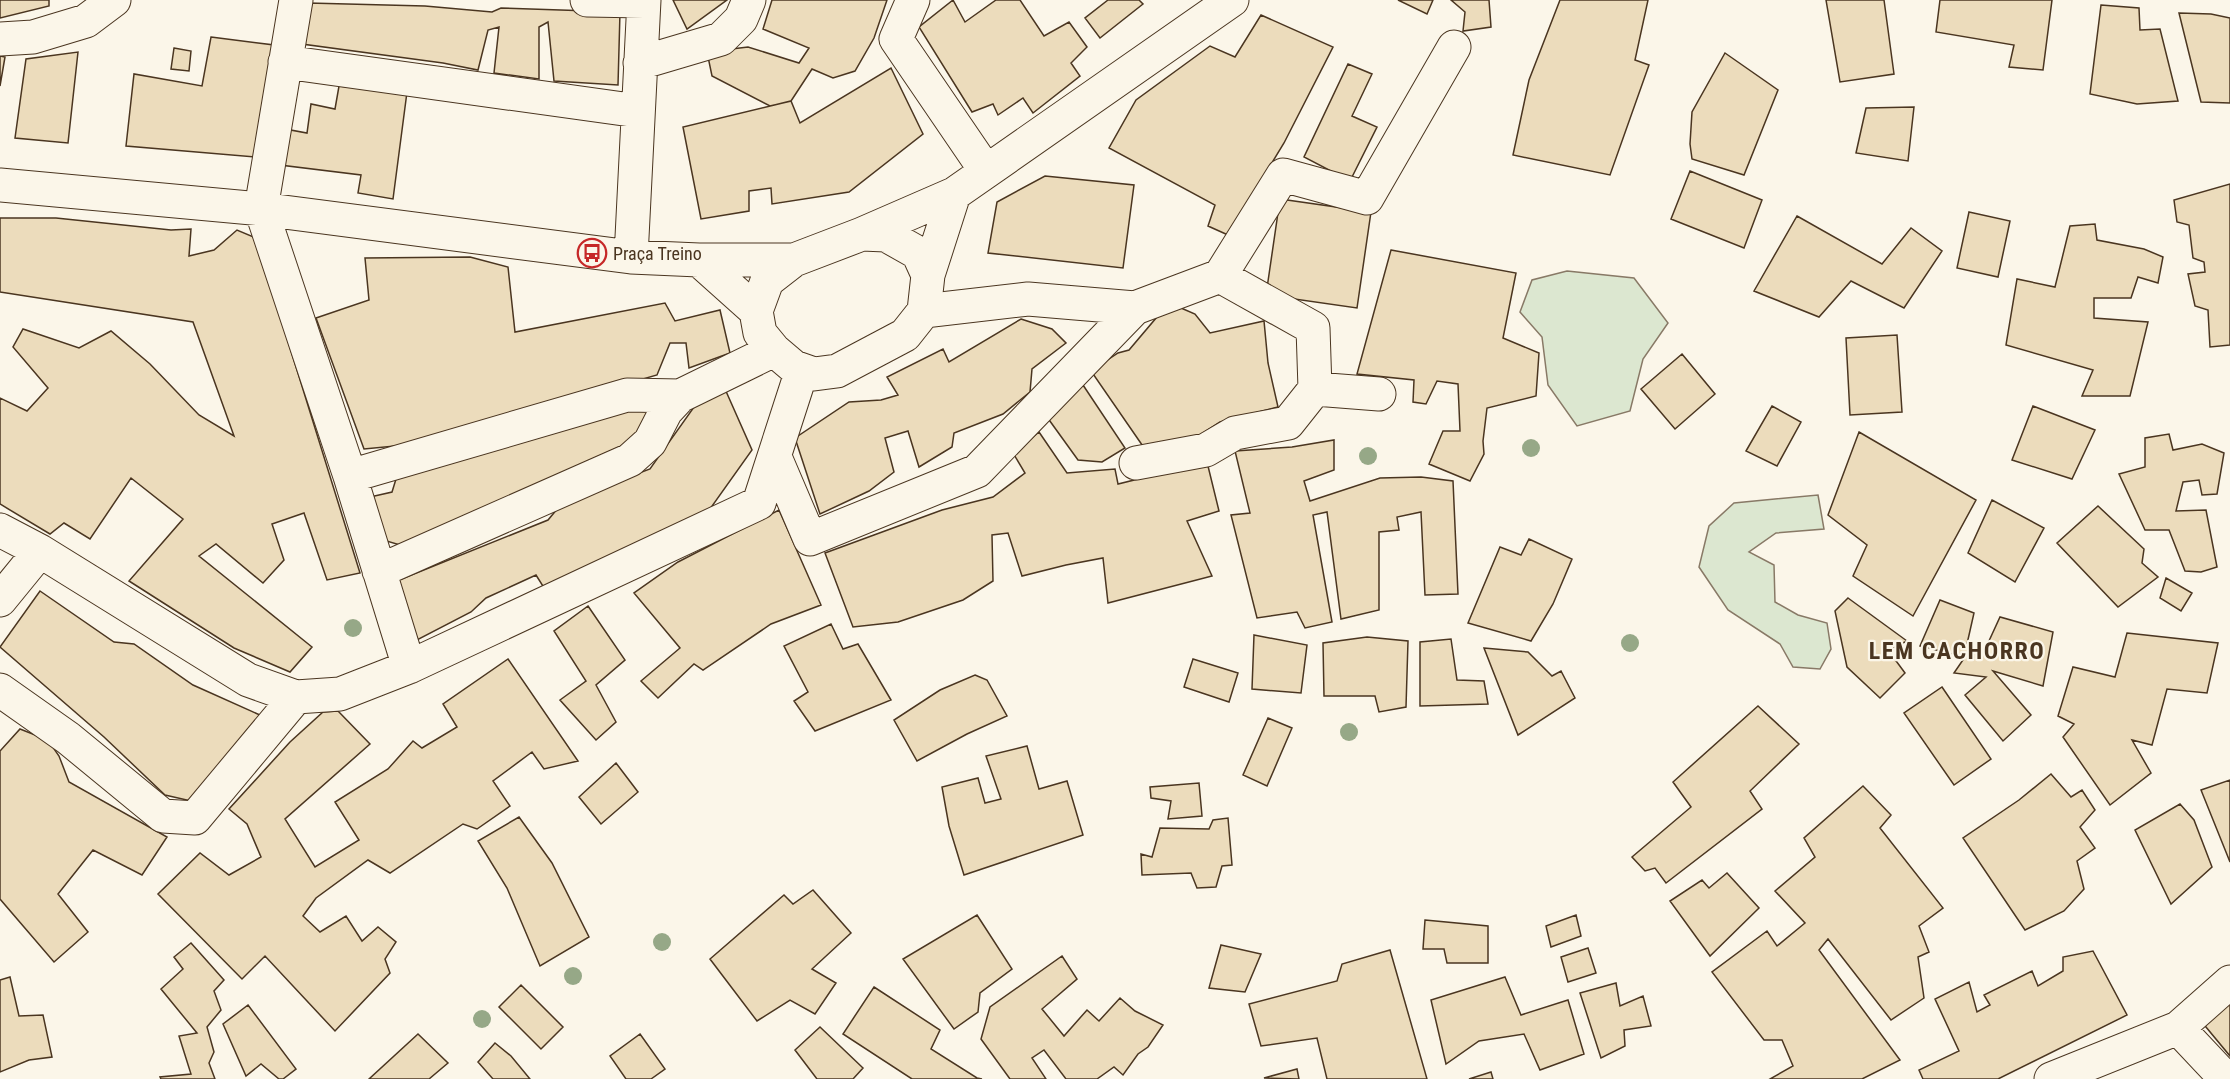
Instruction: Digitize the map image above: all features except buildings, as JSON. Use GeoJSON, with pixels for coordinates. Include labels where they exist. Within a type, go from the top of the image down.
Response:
{"type":"FeatureCollection","features":[{"type":"Feature","properties":{"kind":"street"},"geometry":{"type":"LineString","coordinates":[[0,39],[33,37],[86,21],[114,0]]}},
{"type":"Feature","properties":{"kind":"street"},"geometry":{"type":"LineString","coordinates":[[296,0],[261,209],[350,476],[410,666]]}},
{"type":"Feature","properties":{"kind":"street"},"geometry":{"type":"LineString","coordinates":[[587,0],[644,1],[631,257]]}},
{"type":"Feature","properties":{"kind":"street"},"geometry":{"type":"LineString","coordinates":[[640,63],[722,39],[741,20],[749,0]]}},
{"type":"Feature","properties":{"kind":"street"},"geometry":{"type":"LineString","coordinates":[[913,0],[897,39],[986,171]]}},
{"type":"Feature","properties":{"kind":"street"},"geometry":{"type":"LineString","coordinates":[[954,194],[928,275],[924,311],[905,335],[837,371],[814,374],[794,367],[774,350],[760,333],[756,311],[767,281],[794,260],[862,234],[954,194],[1232,0]]}},
{"type":"Feature","properties":{"kind":"street"},"geometry":{"type":"LineString","coordinates":[[775,456],[810,539],[977,471],[1135,308],[1220,276],[1283,175],[1367,198],[1454,47]]}},
{"type":"Feature","properties":{"kind":"street"},"geometry":{"type":"LineString","coordinates":[[285,62],[638,111]]}},
{"type":"Feature","properties":{"kind":"street"},"geometry":{"type":"LineString","coordinates":[[0,185],[261,209],[631,257],[794,260]]}},
{"type":"Feature","properties":{"kind":"street"},"geometry":{"type":"LineString","coordinates":[[862,234],[886,235],[918,253],[928,275]]}},
{"type":"Feature","properties":{"kind":"street"},"geometry":{"type":"LineString","coordinates":[[699,260],[756,311]]}},
{"type":"Feature","properties":{"kind":"street"},"geometry":{"type":"LineString","coordinates":[[1136,463],[1206,450],[1235,433],[1288,423],[1315,389],[1313,328],[1220,276]]}},
{"type":"Feature","properties":{"kind":"street"},"geometry":{"type":"LineString","coordinates":[[924,311],[1028,299],[1135,308]]}},
{"type":"Feature","properties":{"kind":"street"},"geometry":{"type":"LineString","coordinates":[[380,571],[630,460],[650,442],[666,411],[680,396],[774,350]]}},
{"type":"Feature","properties":{"kind":"street"},"geometry":{"type":"LineString","coordinates":[[0,530],[40,551],[248,680],[296,697],[340,694],[410,666],[759,503],[802,370]]}},
{"type":"Feature","properties":{"kind":"street"},"geometry":{"type":"LineString","coordinates":[[1315,389],[1379,394]]}},
{"type":"Feature","properties":{"kind":"street"},"geometry":{"type":"LineString","coordinates":[[350,476],[627,395],[680,396]]}},
{"type":"Feature","properties":{"kind":"street"},"geometry":{"type":"LineString","coordinates":[[0,600],[40,551]]}},
{"type":"Feature","properties":{"kind":"street"},"geometry":{"type":"LineString","coordinates":[[0,690],[68,738],[163,816],[195,818],[296,697]]}},
{"type":"Feature","properties":{"kind":"street"},"geometry":{"type":"LineString","coordinates":[[2051,1079],[2178,1028],[2230,982]]}},
{"type":"Feature","properties":{"kind":"street"},"geometry":{"type":"LineString","coordinates":[[2178,1028],[2226,1079]]}},
{"type":"Feature","properties":{"kind":"green space"},"geometry":{"type":"Polygon","coordinates":[[[1567,271],[1634,278],[1668,323],[1643,359],[1630,411],[1577,426],[1548,385],[1542,337],[1520,312],[1532,280],[1567,271]]]}},
{"type":"Feature","properties":{"kind":"green space"},"geometry":{"type":"Polygon","coordinates":[[[1818,495],[1824,529],[1776,533],[1749,552],[1774,565],[1775,602],[1798,615],[1827,623],[1831,649],[1820,669],[1793,667],[1780,644],[1728,610],[1699,567],[1709,526],[1734,503],[1818,495]]]}},
{"type":"Feature","properties":{"kind":"place","name":"Praça Treino"},"geometry":{"type":"Point","coordinates":[592,253]}},
{"type":"Feature","properties":{"kind":"district","name":"LEM CACHORRO"},"geometry":{"type":"Point","coordinates":[1957,651]}}]}
